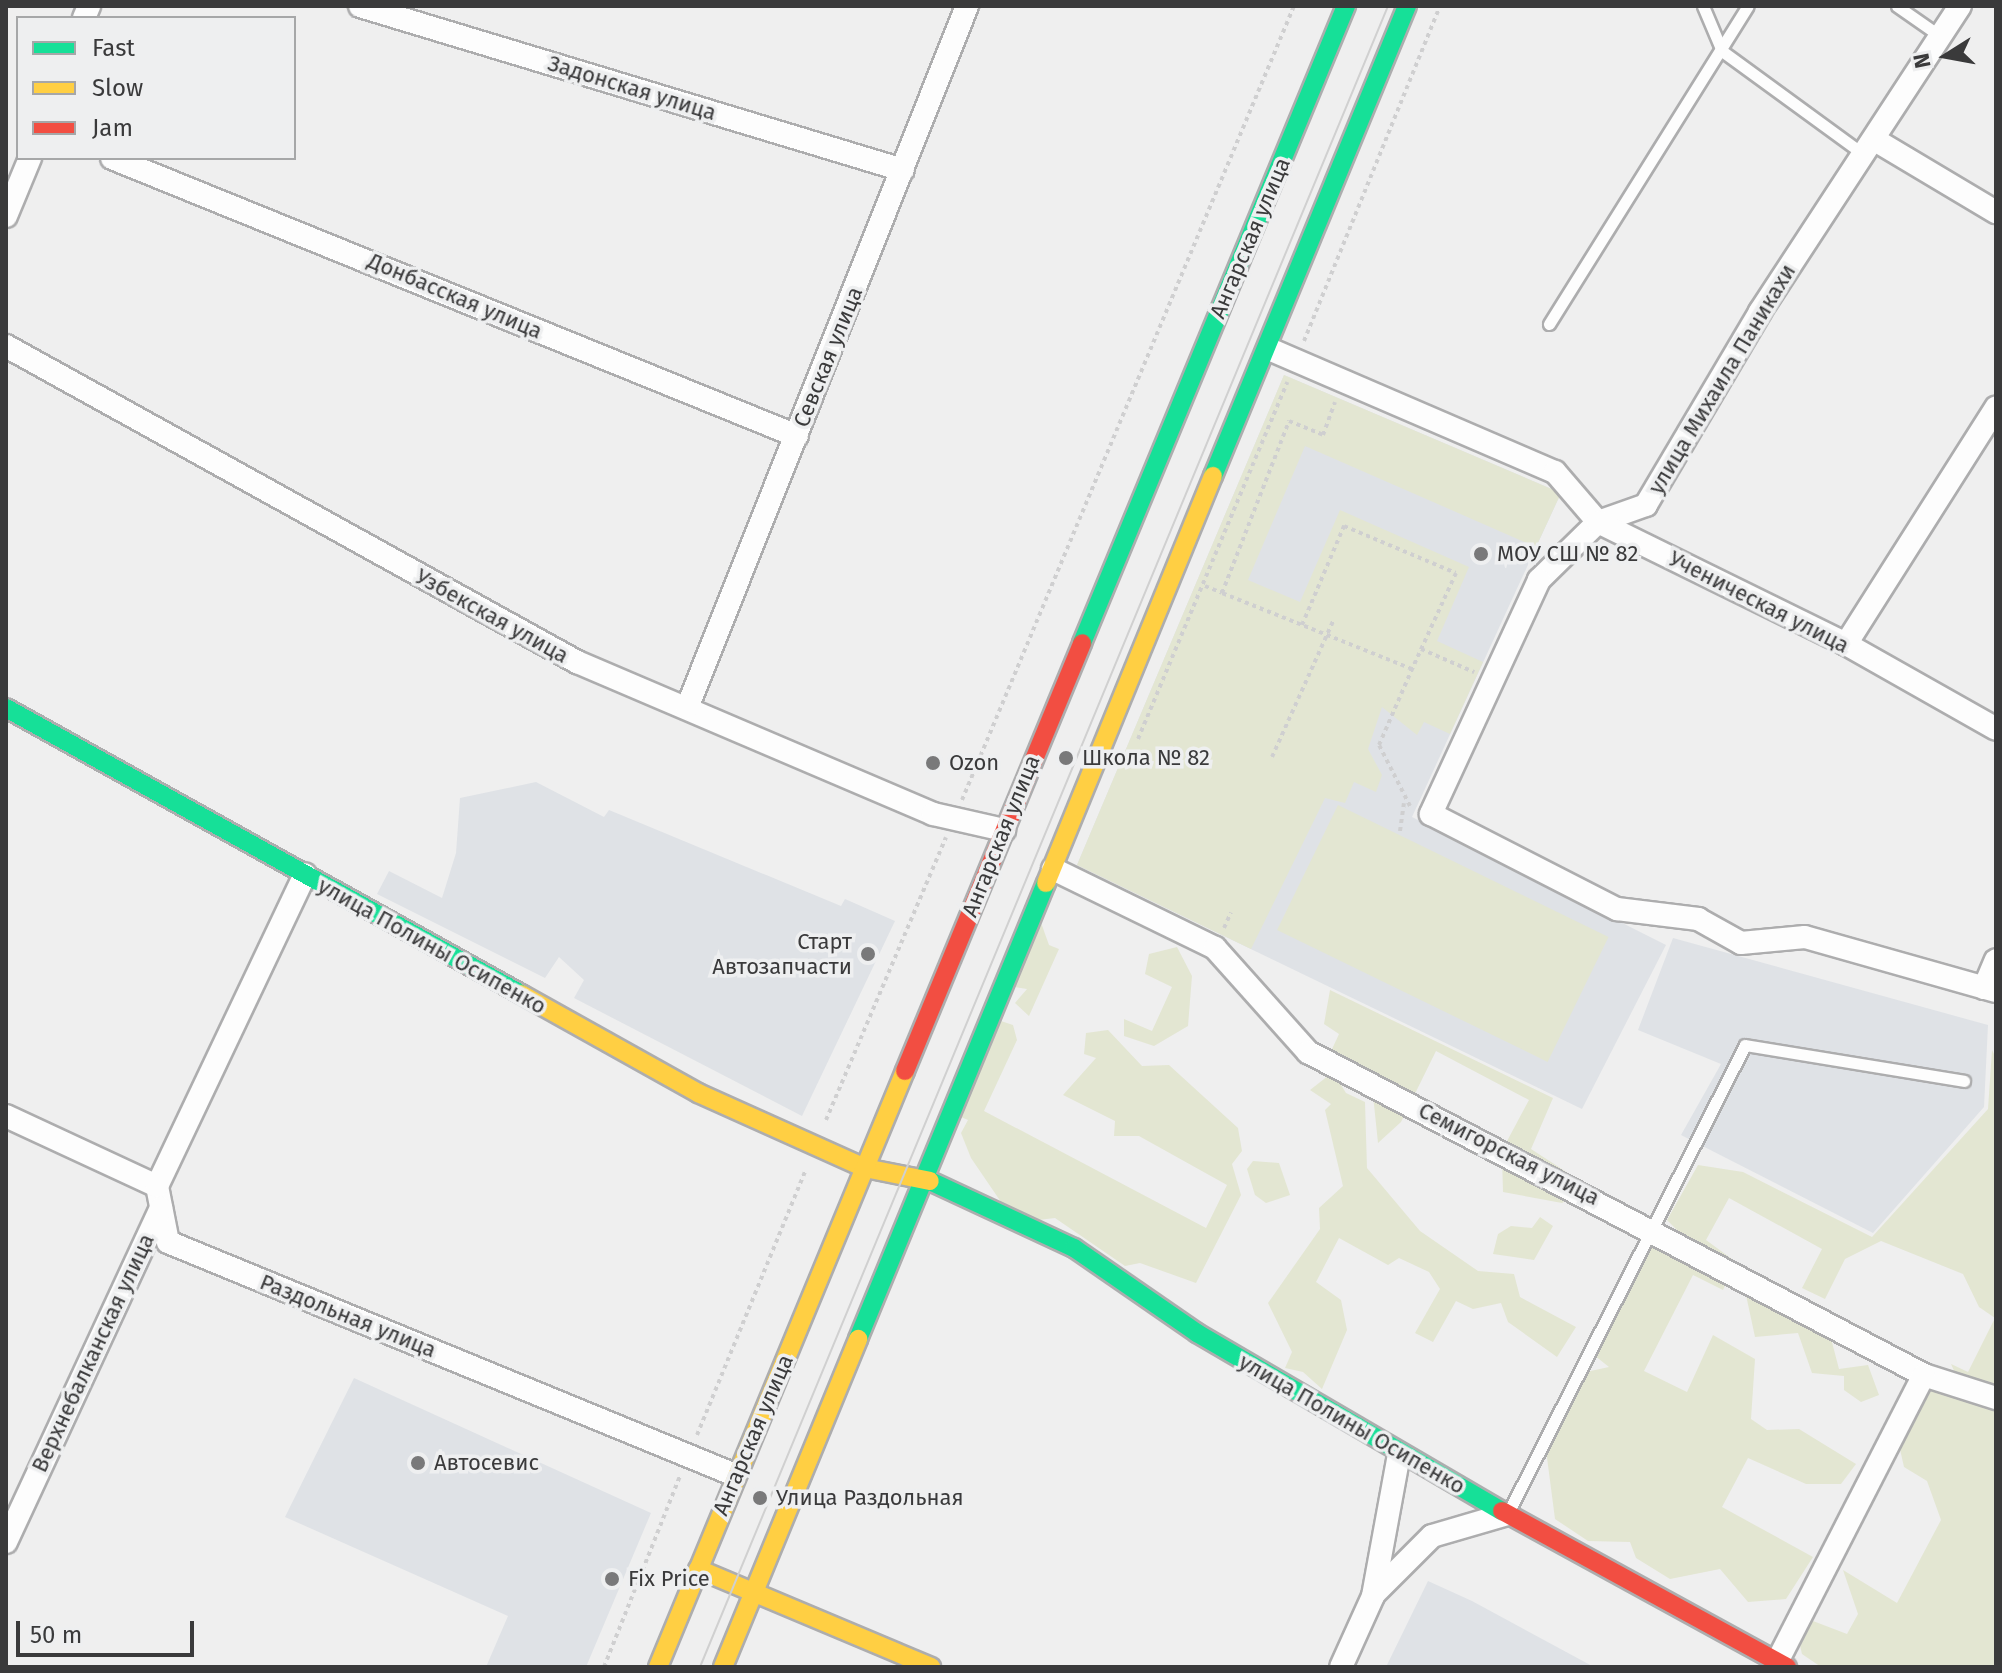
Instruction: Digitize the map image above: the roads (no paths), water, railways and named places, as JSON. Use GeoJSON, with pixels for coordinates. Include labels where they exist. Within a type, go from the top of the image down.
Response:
{"type":"FeatureCollection","features":[{"type":"Feature","properties":{"kind":"main road","name":"Ангарская улица"},"geometry":{"type":"LineString","coordinates":[[658,1667],[1346,6]]}},
{"type":"Feature","properties":{"kind":"main road"},"geometry":{"type":"LineString","coordinates":[[723,1667],[920,1176],[1053,869],[1269,349],[1407,6]]}},
{"type":"Feature","properties":{"kind":"main road","name":"улица Полины Осипенко"},"geometry":{"type":"LineString","coordinates":[[6,708],[698,1093],[865,1168],[920,1176],[1074,1248],[1197,1333],[1399,1454],[1782,1664]]}},
{"type":"Feature","properties":{"kind":"main road"},"geometry":{"type":"LineString","coordinates":[[698,1569],[931,1667]]}},
{"type":"Feature","properties":{"kind":"street","name":"Задонская улица"},"geometry":{"type":"LineString","coordinates":[[360,6],[903,170]]}},
{"type":"Feature","properties":{"kind":"street","name":"Севская улица"},"geometry":{"type":"LineString","coordinates":[[687,708],[967,6]]}},
{"type":"Feature","properties":{"kind":"street","name":"улица Михаила Паникахи"},"geometry":{"type":"LineString","coordinates":[[1960,6],[1646,505],[1598,522],[1539,580],[1431,814],[1617,909],[1698,919],[1741,943],[1805,937],[1990,989]]}},
{"type":"Feature","properties":{"kind":"street"},"geometry":{"type":"LineString","coordinates":[[1869,147],[1996,212]]}},
{"type":"Feature","properties":{"kind":"street"},"geometry":{"type":"LineString","coordinates":[[6,216],[29,160]]}},
{"type":"Feature","properties":{"kind":"street","name":"Донбасская улица"},"geometry":{"type":"LineString","coordinates":[[117,160],[797,436]]}},
{"type":"Feature","properties":{"kind":"street","name":"Узбекская улица"},"geometry":{"type":"LineString","coordinates":[[6,346],[577,662],[933,814],[1004,830]]}},
{"type":"Feature","properties":{"kind":"street","name":"Ученическая улица"},"geometry":{"type":"LineString","coordinates":[[1269,349],[1555,472],[1598,522],[1846,644],[1996,729]]}},
{"type":"Feature","properties":{"kind":"street"},"geometry":{"type":"LineString","coordinates":[[1846,644],[1996,408]]}},
{"type":"Feature","properties":{"kind":"street","name":"Семигорская улица"},"geometry":{"type":"LineString","coordinates":[[1053,869],[1215,948],[1308,1052],[1653,1227],[1924,1375],[1996,1398]]}},
{"type":"Feature","properties":{"kind":"street"},"geometry":{"type":"LineString","coordinates":[[6,1116],[157,1186],[305,874]]}},
{"type":"Feature","properties":{"kind":"street"},"geometry":{"type":"LineString","coordinates":[[1990,989],[1996,960]]}},
{"type":"Feature","properties":{"kind":"street","name":"Раздольная улица"},"geometry":{"type":"LineString","coordinates":[[157,1186],[168,1242],[735,1475]]}},
{"type":"Feature","properties":{"kind":"street","name":"Верхнебалканская улица"},"geometry":{"type":"LineString","coordinates":[[6,1542],[161,1208]]}},
{"type":"Feature","properties":{"kind":"street"},"geometry":{"type":"LineString","coordinates":[[1782,1664],[1924,1375]]}},
{"type":"Feature","properties":{"kind":"street"},"geometry":{"type":"LineString","coordinates":[[1341,1667],[1373,1596],[1399,1454]]}},
{"type":"Feature","properties":{"kind":"street"},"geometry":{"type":"LineString","coordinates":[[1373,1596],[1432,1536],[1507,1514]]}},
{"type":"Feature","properties":{"kind":"lane"},"geometry":{"type":"LineString","coordinates":[[1703,6],[1722,51],[1869,147]]}},
{"type":"Feature","properties":{"kind":"lane"},"geometry":{"type":"LineString","coordinates":[[1549,324],[1748,6]]}},
{"type":"Feature","properties":{"kind":"lane"},"geometry":{"type":"LineString","coordinates":[[1897,6],[1940,36]]}},
{"type":"Feature","properties":{"kind":"lane"},"geometry":{"type":"LineString","coordinates":[[1507,1514],[1745,1045],[1964,1081]]}},
{"type":"Feature","properties":{"kind":"tram line"},"geometry":{"type":"LineString","coordinates":[[700,1667],[1388,6]]}},
{"type":"Feature","properties":{"kind":"place","name":"МОУ СШ № 82"},"geometry":{"type":"Point","coordinates":[1481,554]}},
{"type":"Feature","properties":{"kind":"place","name":"Школа № 82"},"geometry":{"type":"Point","coordinates":[1066,758]}},
{"type":"Feature","properties":{"kind":"place","name":"Ozon"},"geometry":{"type":"Point","coordinates":[933,763]}},
{"type":"Feature","properties":{"kind":"place","name":"Старт Автозапчасти"},"geometry":{"type":"Point","coordinates":[868,954]}},
{"type":"Feature","properties":{"kind":"place","name":"Автосевис"},"geometry":{"type":"Point","coordinates":[418,1463]}},
{"type":"Feature","properties":{"kind":"place","name":"Улица Раздольная"},"geometry":{"type":"Point","coordinates":[760,1498]}},
{"type":"Feature","properties":{"kind":"place","name":"Fix Price"},"geometry":{"type":"Point","coordinates":[612,1579]}}]}
